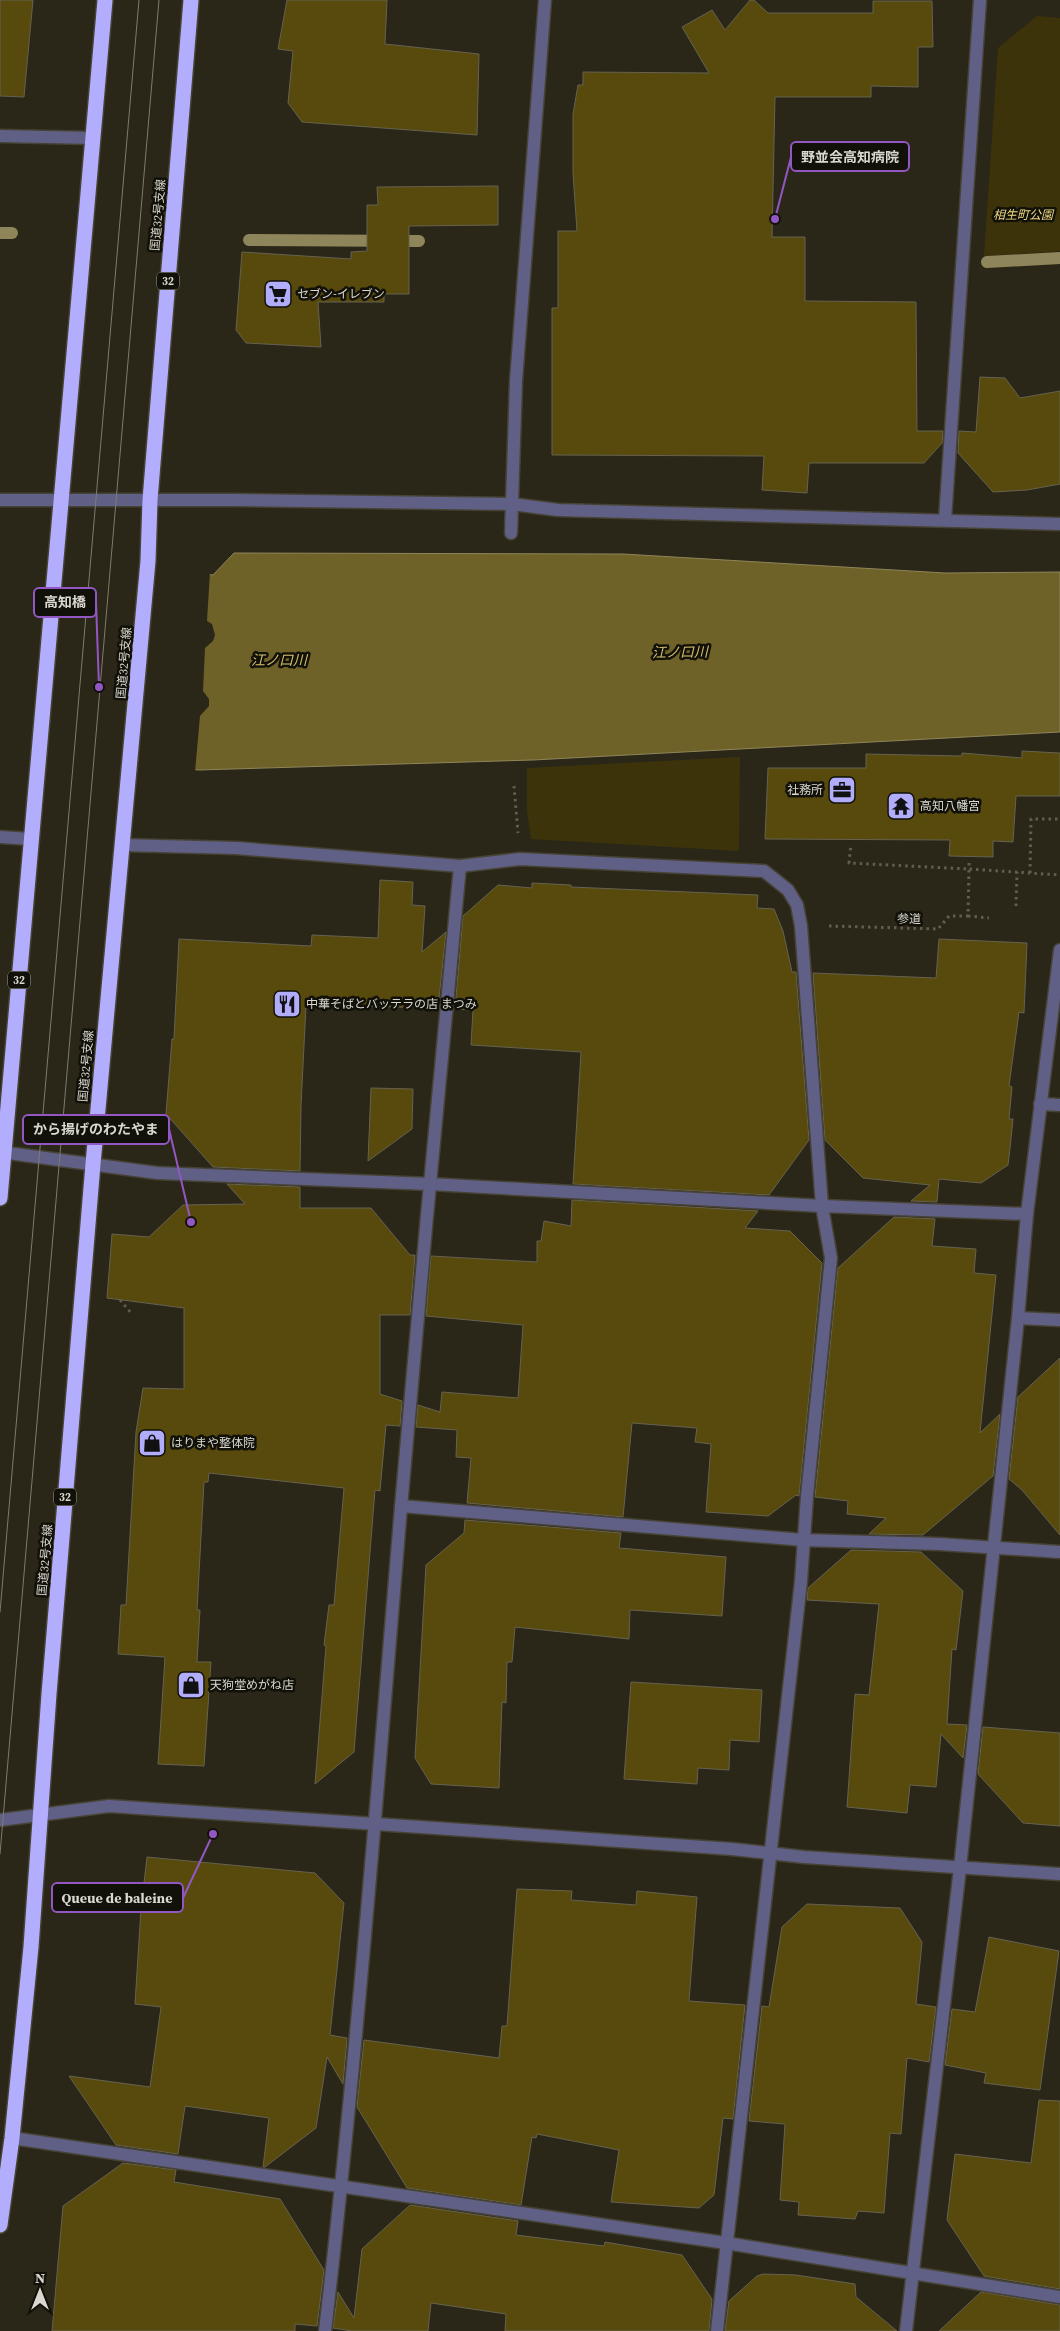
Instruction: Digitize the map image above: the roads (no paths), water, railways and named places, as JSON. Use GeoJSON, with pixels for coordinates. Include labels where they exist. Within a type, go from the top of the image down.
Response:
{"type":"FeatureCollection","features":[{"type":"Feature","properties":{"kind":"highway","name":"32"},"geometry":{"type":"LineString","coordinates":[[0,1198],[2,1152],[32,839],[55,552],[105,0]]}},
{"type":"Feature","properties":{"kind":"highway","name":"国道32号支線"},"geometry":{"type":"LineString","coordinates":[[0,2225],[12,2138],[32,1947],[50,1684],[93,1164],[148,561],[150,500],[191,0]]}},
{"type":"Feature","properties":{"kind":"street"},"geometry":{"type":"LineString","coordinates":[[511,533],[516,381],[545,0]]}},
{"type":"Feature","properties":{"kind":"street"},"geometry":{"type":"LineString","coordinates":[[945,520],[980,0]]}},
{"type":"Feature","properties":{"kind":"street"},"geometry":{"type":"LineString","coordinates":[[0,136],[93,138]]}},
{"type":"Feature","properties":{"kind":"street"},"geometry":{"type":"LineString","coordinates":[[0,500],[512,504],[558,510],[1060,524]]}},
{"type":"Feature","properties":{"kind":"street"},"geometry":{"type":"LineString","coordinates":[[0,837],[32,839]]}},
{"type":"Feature","properties":{"kind":"street"},"geometry":{"type":"LineString","coordinates":[[121,845],[236,848],[460,866],[520,859],[764,871],[788,890],[797,905],[801,926],[822,1206],[831,1258],[803,1540],[801,1581],[717,2331]]}},
{"type":"Feature","properties":{"kind":"street"},"geometry":{"type":"LineString","coordinates":[[325,2331],[342,2186],[376,1824],[401,1506],[460,866]]}},
{"type":"Feature","properties":{"kind":"street"},"geometry":{"type":"LineString","coordinates":[[906,2331],[960,1868],[992,1548],[1018,1318],[1027,1214],[1060,950]]}},
{"type":"Feature","properties":{"kind":"street"},"geometry":{"type":"LineString","coordinates":[[1040,1104],[1060,1105]]}},
{"type":"Feature","properties":{"kind":"street"},"geometry":{"type":"LineString","coordinates":[[2,1152],[156,1173],[430,1184],[822,1206],[1027,1214]]}},
{"type":"Feature","properties":{"kind":"street"},"geometry":{"type":"LineString","coordinates":[[1018,1318],[1060,1320]]}},
{"type":"Feature","properties":{"kind":"street"},"geometry":{"type":"LineString","coordinates":[[401,1506],[803,1540],[939,1544],[1060,1552]]}},
{"type":"Feature","properties":{"kind":"street"},"geometry":{"type":"LineString","coordinates":[[0,1820],[109,1806],[1060,1874]]}},
{"type":"Feature","properties":{"kind":"street"},"geometry":{"type":"LineString","coordinates":[[12,2138],[726,2243],[1060,2297]]}},
{"type":"Feature","properties":{"kind":"water","name":"江ノ口川"},"geometry":{"type":"Polygon","coordinates":[[[0,549],[213,575],[234,553],[623,554],[945,573],[1060,572],[1060,732],[533,760],[199,770],[0,755],[0,549]]]}},
{"type":"Feature","properties":{"kind":"waterway"},"geometry":{"type":"LineString","coordinates":[[0,233],[12,233]]}},
{"type":"Feature","properties":{"kind":"waterway"},"geometry":{"type":"LineString","coordinates":[[249,240],[419,241]]}},
{"type":"Feature","properties":{"kind":"waterway"},"geometry":{"type":"LineString","coordinates":[[987,262],[1060,258]]}},
{"type":"Feature","properties":{"kind":"tram line"},"geometry":{"type":"LineString","coordinates":[[0,1612],[139,0]]}},
{"type":"Feature","properties":{"kind":"tram line"},"geometry":{"type":"LineString","coordinates":[[0,1854],[159,0]]}},
{"type":"Feature","properties":{"kind":"place","name":"野並会高知病院"},"geometry":{"type":"Point","coordinates":[775,219]}},
{"type":"Feature","properties":{"kind":"place","name":"セブン-イレブン"},"geometry":{"type":"Point","coordinates":[278,294]}},
{"type":"Feature","properties":{"kind":"place","name":"高知橋"},"geometry":{"type":"Point","coordinates":[99,687]}},
{"type":"Feature","properties":{"kind":"place","name":"社務所"},"geometry":{"type":"Point","coordinates":[842,790]}},
{"type":"Feature","properties":{"kind":"place","name":"高知八幡宮"},"geometry":{"type":"Point","coordinates":[901,806]}},
{"type":"Feature","properties":{"kind":"place","name":"中華そばとバッテラの店 まつみ"},"geometry":{"type":"Point","coordinates":[287,1004]}},
{"type":"Feature","properties":{"kind":"place","name":"から揚げのわたやま"},"geometry":{"type":"Point","coordinates":[191,1222]}},
{"type":"Feature","properties":{"kind":"place","name":"はりまや整体院"},"geometry":{"type":"Point","coordinates":[152,1443]}},
{"type":"Feature","properties":{"kind":"place","name":"天狗堂めがね店"},"geometry":{"type":"Point","coordinates":[191,1685]}},
{"type":"Feature","properties":{"kind":"place","name":"Queue de baleine"},"geometry":{"type":"Point","coordinates":[213,1834]}},
{"type":"Feature","properties":{"kind":"park label","name":"相生町公園"},"geometry":{"type":"Point","coordinates":[1023,215]}}]}
